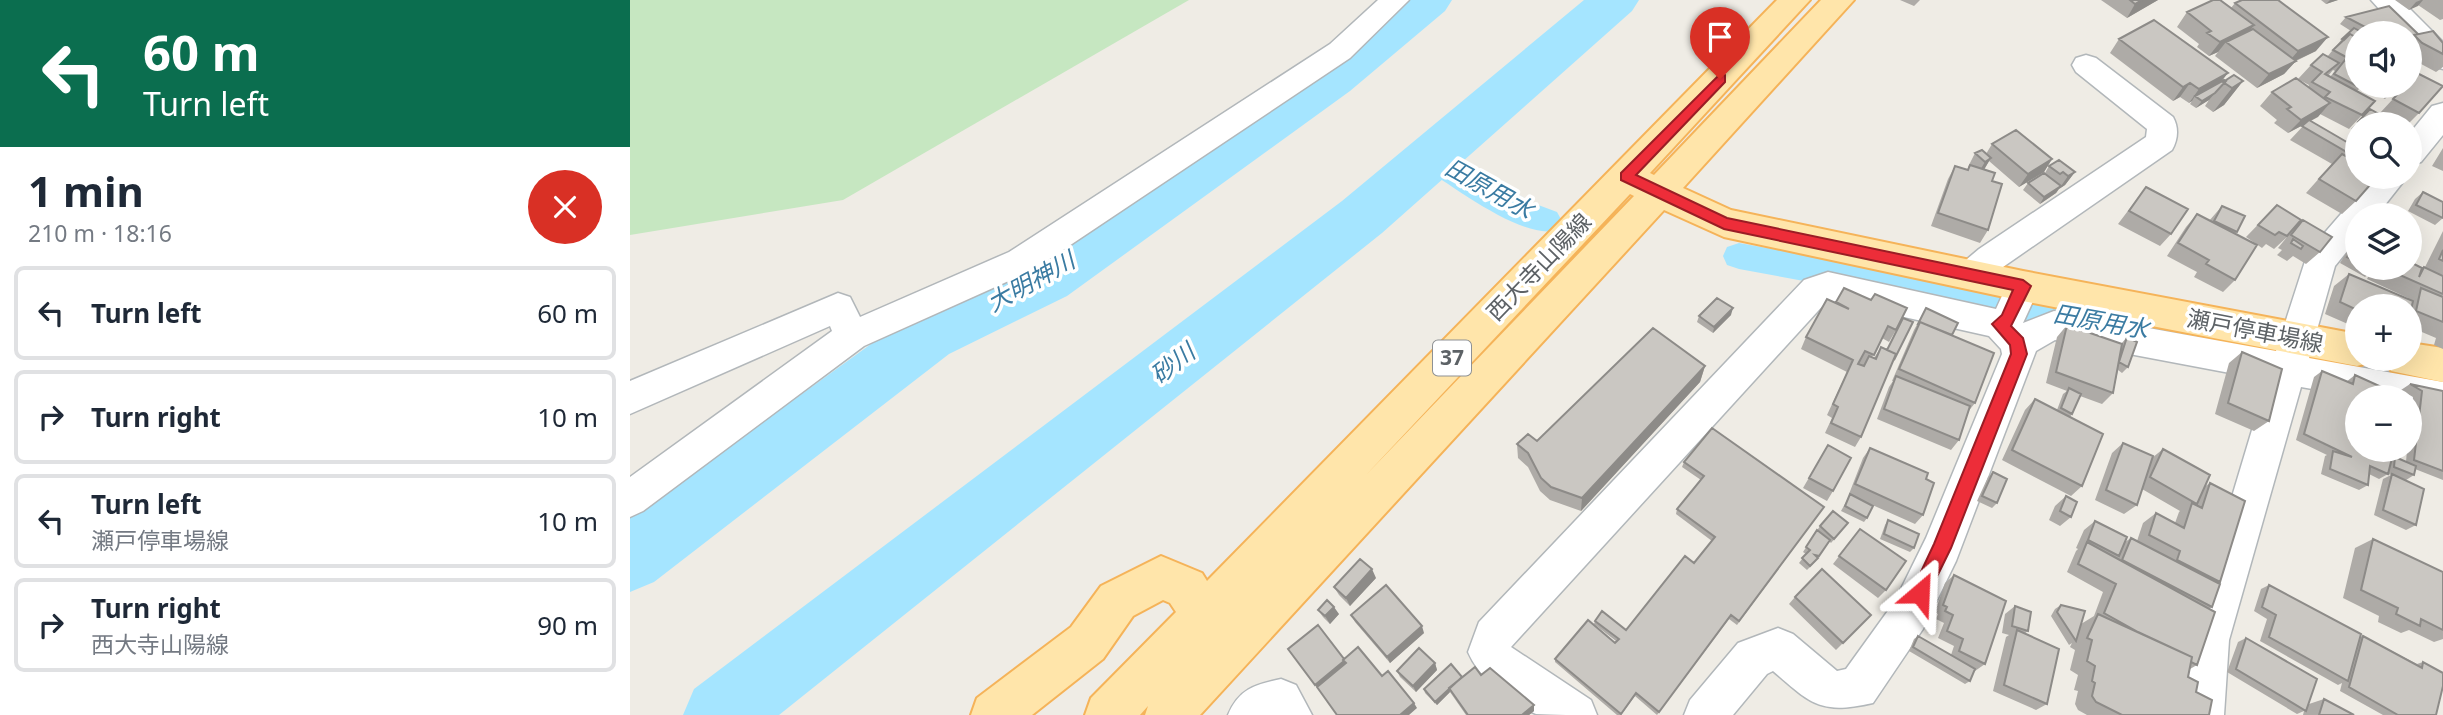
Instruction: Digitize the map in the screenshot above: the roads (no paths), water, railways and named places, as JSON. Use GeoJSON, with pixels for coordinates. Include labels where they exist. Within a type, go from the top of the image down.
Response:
{"type":"FeatureCollection","features":[{"type":"Feature","properties":{"kind":"main road","name":"西大寺山陽線"},"geometry":{"type":"LineString","coordinates":[[1108,715],[1795,0]]}},
{"type":"Feature","properties":{"kind":"main road","name":"西大寺山陽線"},"geometry":{"type":"LineString","coordinates":[[1168,715],[1661,193],[1839,0]]}},
{"type":"Feature","properties":{"kind":"main road","name":"瀬戸停車場線"},"geometry":{"type":"LineString","coordinates":[[1626,177],[1724,223],[1972,275],[2014,314],[2294,354],[2345,351]]}},
{"type":"Feature","properties":{"kind":"main road"},"geometry":{"type":"LineString","coordinates":[[2422,362],[2443,365]]}},
{"type":"Feature","properties":{"kind":"main road"},"geometry":{"type":"LineString","coordinates":[[994,715],[1087,643],[1117,601],[1161,577],[1186,588],[1205,617]]}},
{"type":"Feature","properties":{"kind":"street"},"geometry":{"type":"LineString","coordinates":[[630,499],[852,336],[1021,261],[1340,51],[1395,0]]}},
{"type":"Feature","properties":{"kind":"street"},"geometry":{"type":"LineString","coordinates":[[2385,0],[2443,59]]}},
{"type":"Feature","properties":{"kind":"street"},"geometry":{"type":"LineString","coordinates":[[1972,275],[1991,258],[2161,142],[2162,125],[2086,65]]}},
{"type":"Feature","properties":{"kind":"street"},"geometry":{"type":"LineString","coordinates":[[2422,139],[2443,114]]}},
{"type":"Feature","properties":{"kind":"street"},"geometry":{"type":"LineString","coordinates":[[2369,203],[2381,189]]}},
{"type":"Feature","properties":{"kind":"street"},"geometry":{"type":"LineString","coordinates":[[2203,715],[2209,640],[2320,261],[2345,231]]}},
{"type":"Feature","properties":{"kind":"street"},"geometry":{"type":"LineString","coordinates":[[1576,715],[1499,665],[1489,652],[1493,636],[1816,289],[1828,286],[2014,314],[2031,338],[2042,328],[2054,325],[2294,354],[2443,398]]}},
{"type":"Feature","properties":{"kind":"street"},"geometry":{"type":"LineString","coordinates":[[630,398],[838,307],[852,336]]}},
{"type":"Feature","properties":{"kind":"street"},"geometry":{"type":"LineString","coordinates":[[1705,715],[1754,658],[1777,649],[1831,693],[1857,688],[1909,615],[1942,548],[2019,354],[2014,314]]}},
{"type":"Feature","properties":{"kind":"street"},"geometry":{"type":"LineString","coordinates":[[1249,715],[1258,705],[1280,700],[1291,715]]}},
{"type":"Feature","properties":{"kind":"waterway","name":"大明神川"},"geometry":{"type":"LineString","coordinates":[[630,559],[928,336],[1046,279],[1332,78],[1428,0]]}},
{"type":"Feature","properties":{"kind":"waterway","name":"砂川"},"geometry":{"type":"LineString","coordinates":[[720,715],[1362,217],[1615,0]]}},
{"type":"Feature","properties":{"kind":"waterway","name":"田原用水"},"geometry":{"type":"LineString","coordinates":[[1432,158],[1522,212],[1546,221]]}},
{"type":"Feature","properties":{"kind":"waterway","name":"田原用水"},"geometry":{"type":"LineString","coordinates":[[1739,256],[2098,321]]}}]}
